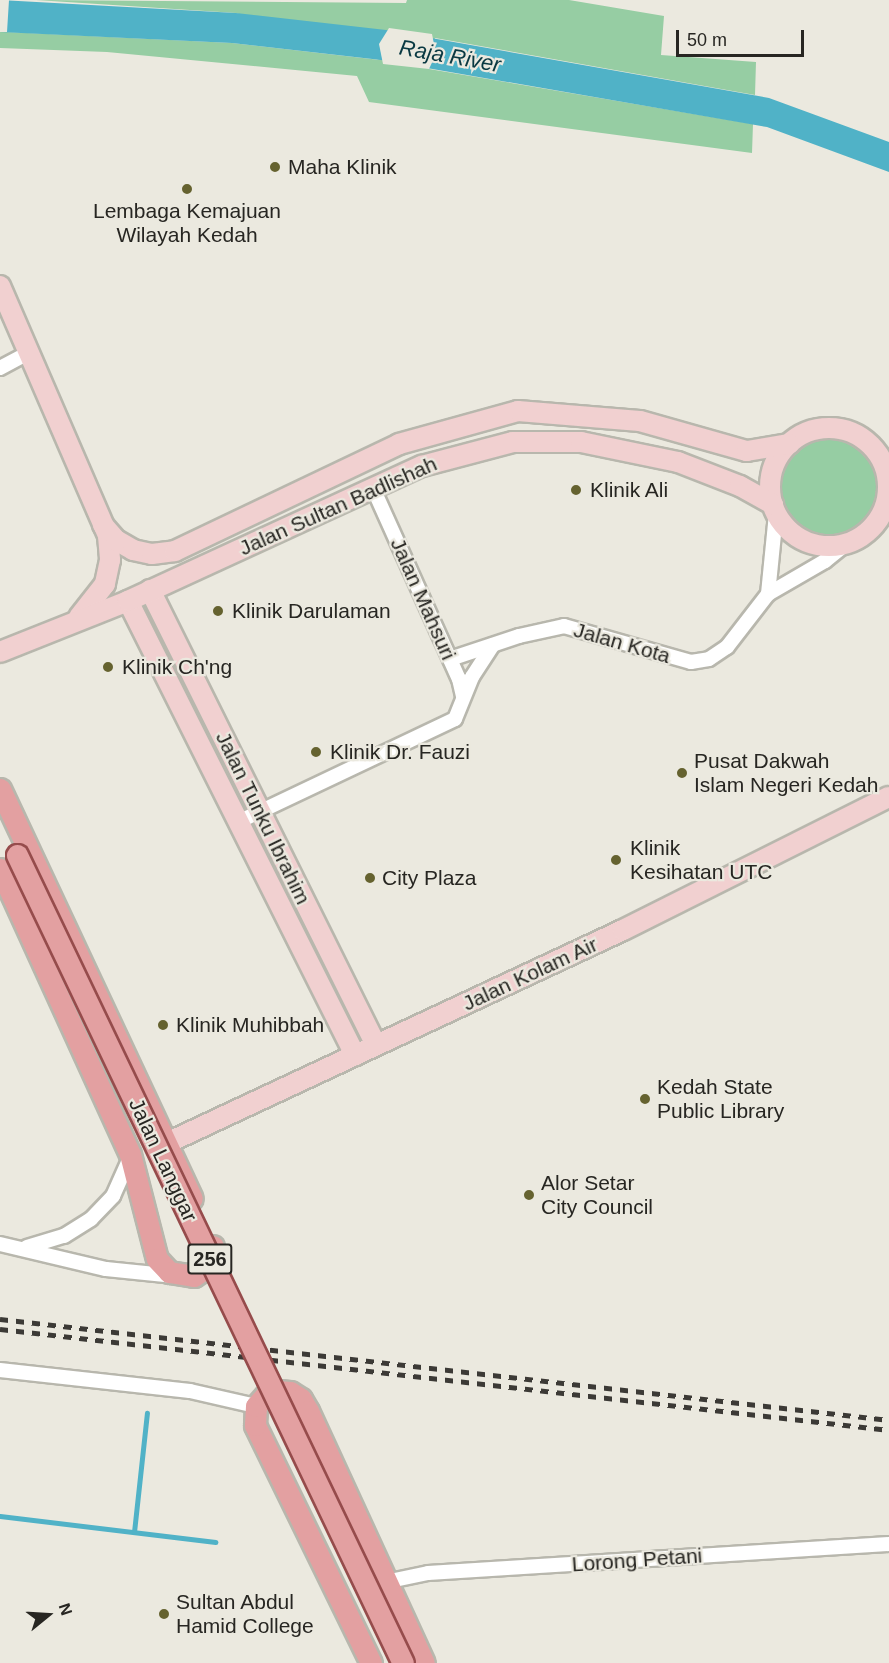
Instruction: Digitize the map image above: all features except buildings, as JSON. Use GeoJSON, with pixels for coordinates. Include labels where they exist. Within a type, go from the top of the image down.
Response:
{"type":"FeatureCollection","features":[{"type":"Feature","properties":{"kind":"main road"},"geometry":{"type":"LineString","coordinates":[[0,286],[26,354],[104,525],[110,548],[109,572],[99,595],[74,621]]}},
{"type":"Feature","properties":{"kind":"main road","name":"Jalan Sultan Badlishah"},"geometry":{"type":"LineString","coordinates":[[104,525],[116,540],[133,550],[152,554],[175,551],[287,500],[359,460],[425,434],[503,413],[534,410],[615,416],[747,451],[789,444]]}},
{"type":"Feature","properties":{"kind":"main road"},"geometry":{"type":"LineString","coordinates":[[865,534],[886,504],[887,470],[874,449],[856,435],[836,428],[813,430],[789,444],[777,458],[771,476],[775,509],[789,530],[806,542],[826,546],[846,544],[865,534],[889,532]]}},
{"type":"Feature","properties":{"kind":"main road","name":"Jalan Sultan Badlishah"},"geometry":{"type":"LineString","coordinates":[[0,652],[128,601],[422,466],[478,449],[538,440],[581,442],[678,462],[740,486],[775,509]]}},
{"type":"Feature","properties":{"kind":"main road","name":"Jalan Tunku Ibrahim"},"geometry":{"type":"LineString","coordinates":[[150,590],[376,1046]]}},
{"type":"Feature","properties":{"kind":"main road","name":"Jalan Tunku Ibrahim"},"geometry":{"type":"LineString","coordinates":[[128,601],[355,1055]]}},
{"type":"Feature","properties":{"kind":"main road"},"geometry":{"type":"LineString","coordinates":[[0,789],[167,1143],[215,1253],[206,1270],[183,1276],[169,1272],[157,1258],[130,1154],[0,869]]}},
{"type":"Feature","properties":{"kind":"main road","name":"Jalan Kolam Air"},"geometry":{"type":"LineString","coordinates":[[167,1143],[623,930],[889,798]]}},
{"type":"Feature","properties":{"kind":"main road","name":"Jalan Langgar"},"geometry":{"type":"LineString","coordinates":[[0,820],[403,1663]]}},
{"type":"Feature","properties":{"kind":"main road"},"geometry":{"type":"LineString","coordinates":[[371,1663],[255,1425],[256,1406],[265,1396],[277,1391],[290,1392],[301,1399],[424,1663]]}},
{"type":"Feature","properties":{"kind":"street"},"geometry":{"type":"LineString","coordinates":[[0,368],[26,354]]}},
{"type":"Feature","properties":{"kind":"street","name":"Jalan Mahsuri"},"geometry":{"type":"LineString","coordinates":[[374,488],[462,686],[461,711]]}},
{"type":"Feature","properties":{"kind":"street"},"geometry":{"type":"LineString","coordinates":[[768,594],[775,509]]}},
{"type":"Feature","properties":{"kind":"street","name":"Jalan Kota"},"geometry":{"type":"LineString","coordinates":[[450,659],[493,644],[564,626],[691,662],[709,659],[728,647],[768,594],[825,561],[846,544]]}},
{"type":"Feature","properties":{"kind":"street"},"geometry":{"type":"LineString","coordinates":[[238,822],[455,719],[461,711],[472,676],[493,644]]}},
{"type":"Feature","properties":{"kind":"street"},"geometry":{"type":"LineString","coordinates":[[27,1247],[64,1236],[97,1214],[122,1182],[130,1154]]}},
{"type":"Feature","properties":{"kind":"street"},"geometry":{"type":"LineString","coordinates":[[0,1244],[27,1247],[106,1269],[183,1276]]}},
{"type":"Feature","properties":{"kind":"street"},"geometry":{"type":"LineString","coordinates":[[0,1370],[190,1391],[256,1406]]}},
{"type":"Feature","properties":{"kind":"street","name":"Lorong Petani"},"geometry":{"type":"LineString","coordinates":[[385,1582],[428,1573],[889,1544]]}},
{"type":"Feature","properties":{"kind":"green space"},"geometry":{"type":"Polygon","coordinates":[[[0,0],[7,32],[232,43],[380,60],[236,13],[36,0],[406,3],[407,0],[569,0],[664,16],[661,55],[756,62],[755,95],[435,38],[429,69],[753,124],[752,153],[369,102],[357,76],[107,52],[0,48],[0,0]]]}},
{"type":"Feature","properties":{"kind":"green space"},"geometry":{"type":"Polygon","coordinates":[[[830,438],[858,446],[872,460],[880,488],[872,516],[858,530],[830,538],[802,530],[788,516],[780,488],[788,460],[802,446],[830,438]]]}},
{"type":"Feature","properties":{"kind":"water","name":"Raja River"},"geometry":{"type":"Polygon","coordinates":[[[0,0],[236,13],[386,30],[769,98],[889,142],[889,172],[767,127],[381,60],[232,43],[0,32],[0,0]]]}},
{"type":"Feature","properties":{"kind":"pier"},"geometry":{"type":"Polygon","coordinates":[[[0,0],[9,0],[7,32],[0,32],[0,0]]]}},
{"type":"Feature","properties":{"kind":"pier"},"geometry":{"type":"Polygon","coordinates":[[[389,28],[432,34],[436,54],[429,69],[383,64],[379,44],[389,28]]]}},
{"type":"Feature","properties":{"kind":"waterway"},"geometry":{"type":"LineString","coordinates":[[134,1532],[147,1413]]}},
{"type":"Feature","properties":{"kind":"waterway"},"geometry":{"type":"LineString","coordinates":[[0,1516],[215,1542]]}},
{"type":"Feature","properties":{"kind":"railway"},"geometry":{"type":"LineString","coordinates":[[0,1319],[889,1420]]}},
{"type":"Feature","properties":{"kind":"railway"},"geometry":{"type":"LineString","coordinates":[[0,1329],[889,1430]]}},
{"type":"Feature","properties":{"kind":"place","name":"Maha Klinik"},"geometry":{"type":"Point","coordinates":[275,167]}},
{"type":"Feature","properties":{"kind":"place","name":"Lembaga Kemajuan Wilayah Kedah"},"geometry":{"type":"Point","coordinates":[187,189]}},
{"type":"Feature","properties":{"kind":"place","name":"Klinik Ali"},"geometry":{"type":"Point","coordinates":[576,490]}},
{"type":"Feature","properties":{"kind":"place","name":"Klinik Darulaman"},"geometry":{"type":"Point","coordinates":[218,611]}},
{"type":"Feature","properties":{"kind":"place","name":"Klinik Ch'ng"},"geometry":{"type":"Point","coordinates":[108,667]}},
{"type":"Feature","properties":{"kind":"place","name":"Klinik Dr. Fauzi"},"geometry":{"type":"Point","coordinates":[316,752]}},
{"type":"Feature","properties":{"kind":"place","name":"Pusat Dakwah Islam Negeri Kedah"},"geometry":{"type":"Point","coordinates":[682,773]}},
{"type":"Feature","properties":{"kind":"place","name":"Klinik Kesihatan UTC"},"geometry":{"type":"Point","coordinates":[616,860]}},
{"type":"Feature","properties":{"kind":"place","name":"City Plaza"},"geometry":{"type":"Point","coordinates":[370,878]}},
{"type":"Feature","properties":{"kind":"place","name":"Klinik Muhibbah"},"geometry":{"type":"Point","coordinates":[163,1025]}},
{"type":"Feature","properties":{"kind":"place","name":"Kedah State Public Library"},"geometry":{"type":"Point","coordinates":[645,1099]}},
{"type":"Feature","properties":{"kind":"place","name":"Alor Setar City Council"},"geometry":{"type":"Point","coordinates":[529,1195]}},
{"type":"Feature","properties":{"kind":"place","name":"Sultan Abdul Hamid College"},"geometry":{"type":"Point","coordinates":[164,1614]}}]}
